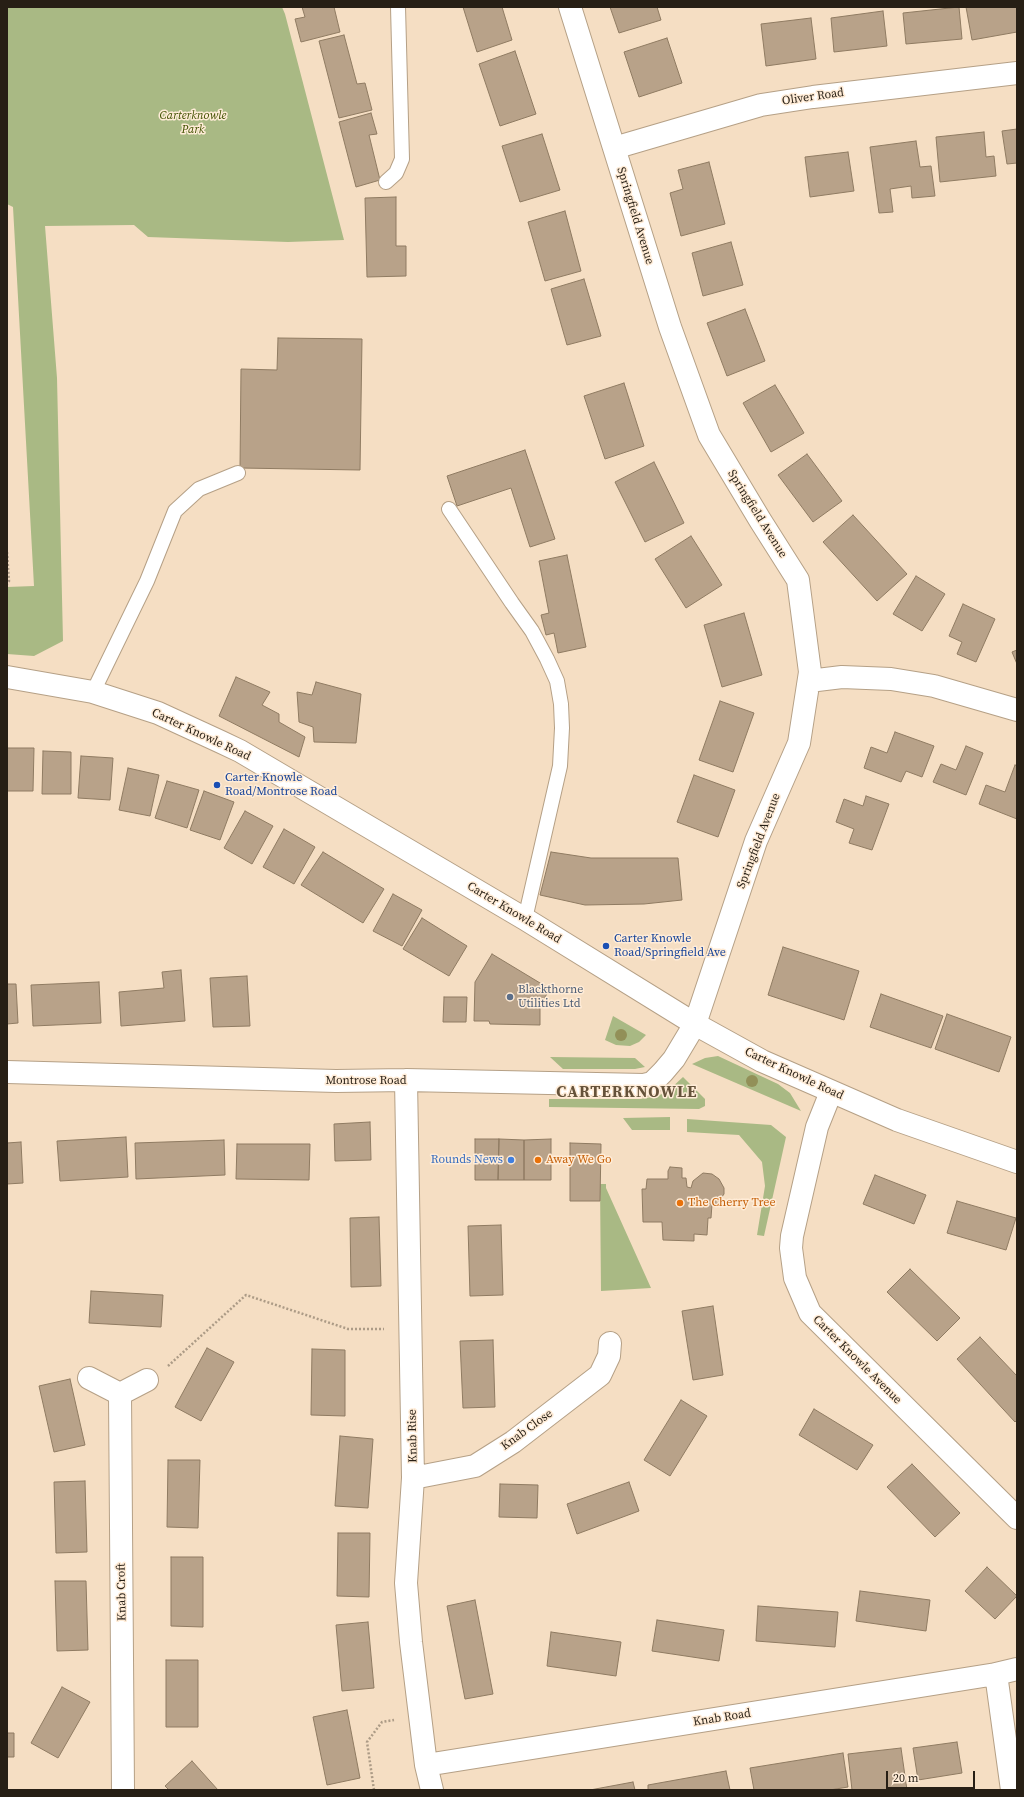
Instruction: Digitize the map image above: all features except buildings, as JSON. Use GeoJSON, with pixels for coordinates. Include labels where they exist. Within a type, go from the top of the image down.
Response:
{"type":"FeatureCollection","features":[{"type":"Feature","properties":{"kind":"street","name":"Springfield Avenue"},"geometry":{"type":"LineString","coordinates":[[570,7],[670,327],[709,435],[798,580],[810,672],[799,743],[756,841],[695,1024]]}},
{"type":"Feature","properties":{"kind":"street","name":"Oliver Road"},"geometry":{"type":"LineString","coordinates":[[614,148],[761,105],[813,97],[1017,73]]}},
{"type":"Feature","properties":{"kind":"street","name":"Carter Knowle Road"},"geometry":{"type":"LineString","coordinates":[[7,677],[92,692],[158,713],[240,751],[525,919],[695,1024],[762,1061],[897,1120],[1017,1162]]}},
{"type":"Feature","properties":{"kind":"street"},"geometry":{"type":"LineString","coordinates":[[808,681],[842,677],[891,679],[934,686],[1017,710]]}},
{"type":"Feature","properties":{"kind":"street","name":"Montrose Road"},"geometry":{"type":"LineString","coordinates":[[7,1072],[336,1081],[406,1080],[644,1085],[652,1082],[674,1059],[695,1024]]}},
{"type":"Feature","properties":{"kind":"street","name":"Knab Rise"},"geometry":{"type":"LineString","coordinates":[[406,1080],[413,1478],[406,1583],[411,1642],[426,1765],[432,1790]]}},
{"type":"Feature","properties":{"kind":"street","name":"Carter Knowle Avenue"},"geometry":{"type":"LineString","coordinates":[[831,1092],[817,1127],[792,1236],[791,1248],[795,1278],[810,1313],[1017,1518]]}},
{"type":"Feature","properties":{"kind":"street","name":"Knab Close"},"geometry":{"type":"LineString","coordinates":[[413,1478],[475,1466],[513,1442],[600,1375],[609,1356],[610,1343]]}},
{"type":"Feature","properties":{"kind":"street"},"geometry":{"type":"LineString","coordinates":[[89,1378],[120,1394],[155,1375]]}},
{"type":"Feature","properties":{"kind":"street","name":"Knab Croft"},"geometry":{"type":"LineString","coordinates":[[120,1394],[123,1790]]}},
{"type":"Feature","properties":{"kind":"street","name":"Knab Road"},"geometry":{"type":"LineString","coordinates":[[426,1765],[1017,1670]]}},
{"type":"Feature","properties":{"kind":"street"},"geometry":{"type":"LineString","coordinates":[[996,1674],[1012,1790]]}},
{"type":"Feature","properties":{"kind":"lane"},"geometry":{"type":"LineString","coordinates":[[386,182],[396,173],[402,159],[398,7]]}},
{"type":"Feature","properties":{"kind":"lane"},"geometry":{"type":"LineString","coordinates":[[92,692],[147,581],[175,511],[199,489],[238,473]]}},
{"type":"Feature","properties":{"kind":"lane"},"geometry":{"type":"LineString","coordinates":[[449,510],[532,631],[557,681],[561,704],[562,728],[560,766],[525,919]]}},
{"type":"Feature","properties":{"kind":"path"},"geometry":{"type":"LineString","coordinates":[[7,552],[9,581],[7,584]]}},
{"type":"Feature","properties":{"kind":"path"},"geometry":{"type":"LineString","coordinates":[[155,1375],[246,1295],[348,1329],[391,1329]]}},
{"type":"Feature","properties":{"kind":"path"},"geometry":{"type":"LineString","coordinates":[[374,1790],[367,1742],[382,1722],[397,1720]]}},
{"type":"Feature","properties":{"kind":"green space","name":"Carterknowle Park"},"geometry":{"type":"Polygon","coordinates":[[[7,7],[282,7],[344,240],[288,242],[148,237],[134,225],[45,226],[57,378],[63,641],[34,656],[7,654],[7,587],[34,586],[13,207],[7,204],[7,7]]]}},
{"type":"Feature","properties":{"kind":"green space"},"geometry":{"type":"Polygon","coordinates":[[[613,1016],[646,1035],[639,1042],[630,1046],[616,1045],[605,1040],[613,1016]]]}},
{"type":"Feature","properties":{"kind":"green space"},"geometry":{"type":"Polygon","coordinates":[[[718,1056],[778,1084],[790,1093],[801,1111],[692,1064],[705,1058],[718,1056]]]}},
{"type":"Feature","properties":{"kind":"green space"},"geometry":{"type":"Polygon","coordinates":[[[550,1057],[635,1058],[645,1067],[635,1069],[563,1069],[550,1057]]]}},
{"type":"Feature","properties":{"kind":"green space"},"geometry":{"type":"Polygon","coordinates":[[[683,1077],[705,1099],[705,1106],[699,1109],[549,1107],[549,1099],[640,1099],[658,1096],[669,1090],[683,1077]]]}},
{"type":"Feature","properties":{"kind":"green space"},"geometry":{"type":"Polygon","coordinates":[[[670,1117],[670,1130],[632,1130],[623,1118],[670,1117]]]}},
{"type":"Feature","properties":{"kind":"green space"},"geometry":{"type":"Polygon","coordinates":[[[687,1119],[771,1125],[786,1137],[764,1236],[757,1235],[765,1186],[762,1162],[739,1135],[687,1132],[687,1119]]]}},
{"type":"Feature","properties":{"kind":"green space"},"geometry":{"type":"Polygon","coordinates":[[[600,1184],[606,1184],[606,1188],[651,1288],[601,1291],[600,1184]]]}},
{"type":"Feature","properties":{"kind":"place","name":"Carter Knowle Road/Montrose Road"},"geometry":{"type":"Point","coordinates":[217,785]}},
{"type":"Feature","properties":{"kind":"place","name":"Carter Knowle Road/Springfield Ave"},"geometry":{"type":"Point","coordinates":[606,946]}},
{"type":"Feature","properties":{"kind":"place","name":"Blackthorne Utilities Ltd"},"geometry":{"type":"Point","coordinates":[510,997]}},
{"type":"Feature","properties":{"kind":"place","name":"Rounds News"},"geometry":{"type":"Point","coordinates":[511,1160]}},
{"type":"Feature","properties":{"kind":"place","name":"Away We Go"},"geometry":{"type":"Point","coordinates":[538,1160]}},
{"type":"Feature","properties":{"kind":"place","name":"The Cherry Tree"},"geometry":{"type":"Point","coordinates":[680,1203]}},
{"type":"Feature","properties":{"kind":"district","name":"CARTERKNOWLE"},"geometry":{"type":"Point","coordinates":[627,1093]}}]}
